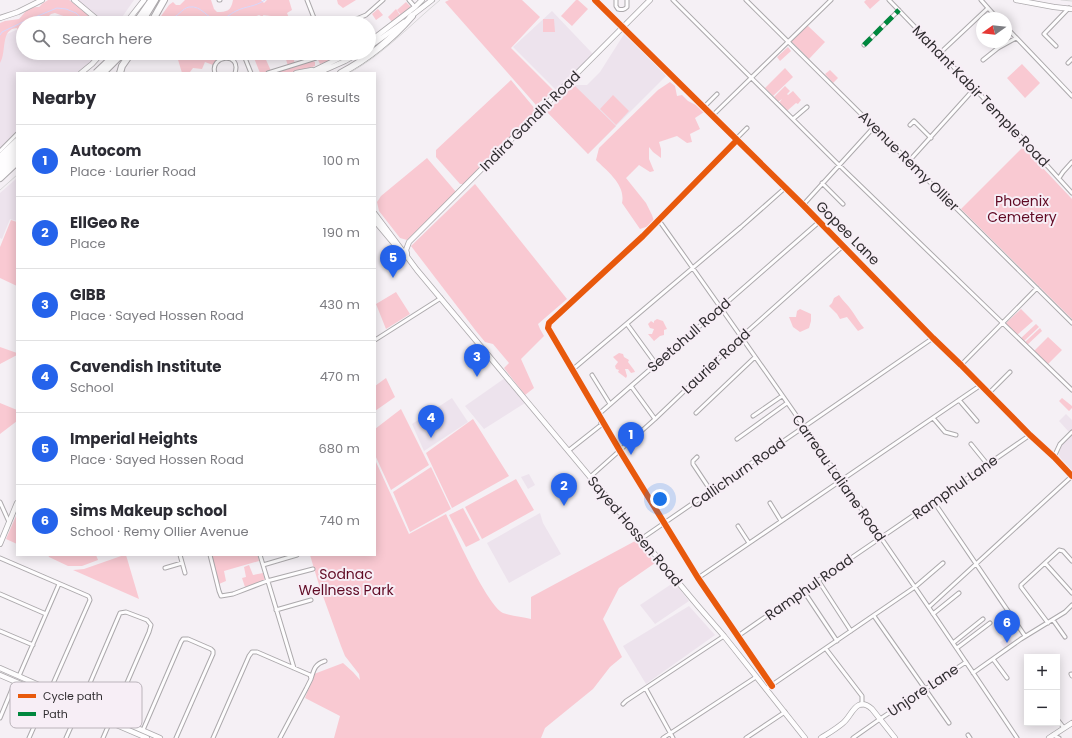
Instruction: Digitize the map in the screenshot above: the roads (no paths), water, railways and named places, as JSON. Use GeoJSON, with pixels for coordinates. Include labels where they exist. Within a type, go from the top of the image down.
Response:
{"type":"FeatureCollection","features":[{"type":"Feature","properties":{"kind":"highway"},"geometry":{"type":"LineString","coordinates":[[145,16],[155,0]]}},
{"type":"Feature","properties":{"kind":"highway"},"geometry":{"type":"LineString","coordinates":[[150,16],[158,0]]}},
{"type":"Feature","properties":{"kind":"highway"},"geometry":{"type":"LineString","coordinates":[[155,16],[164,0]]}},
{"type":"Feature","properties":{"kind":"highway"},"geometry":{"type":"LineString","coordinates":[[376,50],[391,38],[412,16]]}},
{"type":"Feature","properties":{"kind":"highway"},"geometry":{"type":"LineString","coordinates":[[97,72],[110,60]]}},
{"type":"Feature","properties":{"kind":"highway"},"geometry":{"type":"LineString","coordinates":[[104,72],[116,60]]}},
{"type":"Feature","properties":{"kind":"highway"},"geometry":{"type":"LineString","coordinates":[[120,72],[126,60]]}},
{"type":"Feature","properties":{"kind":"highway"},"geometry":{"type":"LineString","coordinates":[[343,72],[363,60]]}},
{"type":"Feature","properties":{"kind":"highway"},"geometry":{"type":"LineString","coordinates":[[0,157],[16,142]]}},
{"type":"Feature","properties":{"kind":"highway"},"geometry":{"type":"LineString","coordinates":[[0,164],[16,149]]}},
{"type":"Feature","properties":{"kind":"highway"},"geometry":{"type":"LineString","coordinates":[[0,171],[16,155]]}},
{"type":"Feature","properties":{"kind":"highway"},"geometry":{"type":"LineString","coordinates":[[0,178],[16,163]]}},
{"type":"Feature","properties":{"kind":"main road"},"geometry":{"type":"LineString","coordinates":[[0,18],[18,12],[42,0]]}},
{"type":"Feature","properties":{"kind":"main road"},"geometry":{"type":"LineString","coordinates":[[74,0],[93,16]]}},
{"type":"Feature","properties":{"kind":"main road"},"geometry":{"type":"LineString","coordinates":[[131,16],[144,0]]}},
{"type":"Feature","properties":{"kind":"main road"},"geometry":{"type":"LineString","coordinates":[[141,16],[151,0]]}},
{"type":"Feature","properties":{"kind":"main road"},"geometry":{"type":"LineString","coordinates":[[376,37],[422,0]]}},
{"type":"Feature","properties":{"kind":"main road"},"geometry":{"type":"LineString","coordinates":[[376,42],[432,0]]}},
{"type":"Feature","properties":{"kind":"main road","name":"Indira Gandhi Road"},"geometry":{"type":"LineString","coordinates":[[409,242],[650,0]]}},
{"type":"Feature","properties":{"kind":"main road"},"geometry":{"type":"LineString","coordinates":[[1016,0],[1054,7],[1070,8]]}},
{"type":"Feature","properties":{"kind":"main road"},"geometry":{"type":"LineString","coordinates":[[88,71],[96,60]]}},
{"type":"Feature","properties":{"kind":"main road"},"geometry":{"type":"LineString","coordinates":[[106,72],[109,60]]}},
{"type":"Feature","properties":{"kind":"main road"},"geometry":{"type":"LineString","coordinates":[[318,71],[338,60]]}},
{"type":"Feature","properties":{"kind":"main road"},"geometry":{"type":"LineString","coordinates":[[307,72],[318,71],[348,60]]}},
{"type":"Feature","properties":{"kind":"main road","name":"Sayed Hossen Road"},"geometry":{"type":"LineString","coordinates":[[376,215],[396,240],[415,268]]}},
{"type":"Feature","properties":{"kind":"main road","name":"Sayed Hossen Road"},"geometry":{"type":"LineString","coordinates":[[376,222],[724,636],[806,738]]}},
{"type":"Feature","properties":{"kind":"main road"},"geometry":{"type":"LineString","coordinates":[[396,240],[402,243],[409,242],[406,250],[409,260]]}},
{"type":"Feature","properties":{"kind":"main road"},"geometry":{"type":"LineString","coordinates":[[0,544],[16,505]]}},
{"type":"Feature","properties":{"kind":"main road"},"geometry":{"type":"LineString","coordinates":[[0,668],[33,682]]}},
{"type":"Feature","properties":{"kind":"main road"},"geometry":{"type":"LineString","coordinates":[[0,675],[15,682]]}},
{"type":"Feature","properties":{"kind":"main road"},"geometry":{"type":"LineString","coordinates":[[821,738],[844,723],[854,708],[862,705],[870,707],[895,738]]}},
{"type":"Feature","properties":{"kind":"main road"},"geometry":{"type":"LineString","coordinates":[[1051,737],[1072,723]]}},
{"type":"Feature","properties":{"kind":"main road"},"geometry":{"type":"LineString","coordinates":[[122,728],[140,737],[147,738]]}},
{"type":"Feature","properties":{"kind":"main road"},"geometry":{"type":"LineString","coordinates":[[138,728],[160,738]]}},
{"type":"Feature","properties":{"kind":"street"},"geometry":{"type":"LineString","coordinates":[[308,0],[314,16]]}},
{"type":"Feature","properties":{"kind":"street"},"geometry":{"type":"LineString","coordinates":[[364,16],[383,0]]}},
{"type":"Feature","properties":{"kind":"street"},"geometry":{"type":"LineString","coordinates":[[409,0],[414,7]]}},
{"type":"Feature","properties":{"kind":"street","name":"Gopee Lane"},"geometry":{"type":"LineString","coordinates":[[595,0],[803,205],[933,338],[1072,476]]}},
{"type":"Feature","properties":{"kind":"street"},"geometry":{"type":"LineString","coordinates":[[616,0],[616,6],[621,10],[625,10],[627,7],[627,0]]}},
{"type":"Feature","properties":{"kind":"street"},"geometry":{"type":"LineString","coordinates":[[673,0],[839,165],[1072,390]]}},
{"type":"Feature","properties":{"kind":"street","name":"Avenue Remy Ollier"},"geometry":{"type":"LineString","coordinates":[[746,0],[1072,323]]}},
{"type":"Feature","properties":{"kind":"street"},"geometry":{"type":"LineString","coordinates":[[712,116],[831,0]]}},
{"type":"Feature","properties":{"kind":"street","name":"Mahant Kabir Temple Road"},"geometry":{"type":"LineString","coordinates":[[889,0],[1022,138],[1072,193]]}},
{"type":"Feature","properties":{"kind":"street"},"geometry":{"type":"LineString","coordinates":[[981,0],[992,12]]}},
{"type":"Feature","properties":{"kind":"street"},"geometry":{"type":"LineString","coordinates":[[940,54],[988,8]]}},
{"type":"Feature","properties":{"kind":"street"},"geometry":{"type":"LineString","coordinates":[[1056,46],[1044,34],[1070,8]]}},
{"type":"Feature","properties":{"kind":"street"},"geometry":{"type":"LineString","coordinates":[[864,45],[899,10]]}},
{"type":"Feature","properties":{"kind":"street"},"geometry":{"type":"LineString","coordinates":[[1012,34],[1072,96]]}},
{"type":"Feature","properties":{"kind":"street"},"geometry":{"type":"LineString","coordinates":[[983,60],[998,48],[1016,38]]}},
{"type":"Feature","properties":{"kind":"street"},"geometry":{"type":"LineString","coordinates":[[1068,63],[1072,59]]}},
{"type":"Feature","properties":{"kind":"street"},"geometry":{"type":"LineString","coordinates":[[214,72],[214,68],[218,61],[220,60]]}},
{"type":"Feature","properties":{"kind":"street"},"geometry":{"type":"LineString","coordinates":[[231,60],[237,66],[235,72]]}},
{"type":"Feature","properties":{"kind":"street"},"geometry":{"type":"LineString","coordinates":[[246,60],[251,72]]}},
{"type":"Feature","properties":{"kind":"street"},"geometry":{"type":"LineString","coordinates":[[271,72],[307,60]]}},
{"type":"Feature","properties":{"kind":"street"},"geometry":{"type":"LineString","coordinates":[[909,161],[974,88]]}},
{"type":"Feature","properties":{"kind":"street"},"geometry":{"type":"LineString","coordinates":[[704,107],[717,94]]}},
{"type":"Feature","properties":{"kind":"street"},"geometry":{"type":"LineString","coordinates":[[793,119],[807,107]]}},
{"type":"Feature","properties":{"kind":"street"},"geometry":{"type":"LineString","coordinates":[[910,125],[914,121],[931,138]]}},
{"type":"Feature","properties":{"kind":"street"},"geometry":{"type":"LineString","coordinates":[[803,205],[874,127]]}},
{"type":"Feature","properties":{"kind":"street"},"geometry":{"type":"LineString","coordinates":[[747,128],[643,236],[549,323],[548,328],[620,451],[698,578],[772,686]]}},
{"type":"Feature","properties":{"kind":"street"},"geometry":{"type":"LineString","coordinates":[[0,151],[16,135]]}},
{"type":"Feature","properties":{"kind":"street"},"geometry":{"type":"LineString","coordinates":[[1059,178],[1072,162]]}},
{"type":"Feature","properties":{"kind":"street"},"geometry":{"type":"LineString","coordinates":[[822,184],[843,204]]}},
{"type":"Feature","properties":{"kind":"street"},"geometry":{"type":"LineString","coordinates":[[572,370],[785,188]]}},
{"type":"Feature","properties":{"kind":"street","name":"Carreau Laliane Road"},"geometry":{"type":"LineString","coordinates":[[658,219],[842,480],[929,606],[1017,738]]}},
{"type":"Feature","properties":{"kind":"street","name":"Seetohull Road"},"geometry":{"type":"LineString","coordinates":[[568,451],[601,425],[600,413],[819,222]]}},
{"type":"Feature","properties":{"kind":"street","name":"Laurier Road"},"geometry":{"type":"LineString","coordinates":[[590,478],[741,336],[842,246]]}},
{"type":"Feature","properties":{"kind":"street"},"geometry":{"type":"LineString","coordinates":[[961,365],[1037,288]]}},
{"type":"Feature","properties":{"kind":"street"},"geometry":{"type":"LineString","coordinates":[[376,339],[441,298]]}},
{"type":"Feature","properties":{"kind":"street"},"geometry":{"type":"LineString","coordinates":[[627,324],[656,364]]}},
{"type":"Feature","properties":{"kind":"street","name":"Callichurn Road"},"geometry":{"type":"LineString","coordinates":[[641,539],[933,338]]}},
{"type":"Feature","properties":{"kind":"street"},"geometry":{"type":"LineString","coordinates":[[696,413],[755,357]]}},
{"type":"Feature","properties":{"kind":"street"},"geometry":{"type":"LineString","coordinates":[[989,393],[1010,372]]}},
{"type":"Feature","properties":{"kind":"street"},"geometry":{"type":"LineString","coordinates":[[592,375],[610,404]]}},
{"type":"Feature","properties":{"kind":"street"},"geometry":{"type":"LineString","coordinates":[[698,578],[981,385]]}},
{"type":"Feature","properties":{"kind":"street"},"geometry":{"type":"LineString","coordinates":[[631,386],[654,419]]}},
{"type":"Feature","properties":{"kind":"street"},"geometry":{"type":"LineString","coordinates":[[753,416],[782,396]]}},
{"type":"Feature","properties":{"kind":"street"},"geometry":{"type":"LineString","coordinates":[[959,400],[977,421]]}},
{"type":"Feature","properties":{"kind":"street"},"geometry":{"type":"LineString","coordinates":[[737,439],[787,403]]}},
{"type":"Feature","properties":{"kind":"street"},"geometry":{"type":"LineString","coordinates":[[933,418],[945,432],[956,435]]}},
{"type":"Feature","properties":{"kind":"street"},"geometry":{"type":"LineString","coordinates":[[1054,457],[1060,444],[1072,432]]}},
{"type":"Feature","properties":{"kind":"street","name":"Ramphul Lane"},"geometry":{"type":"LineString","coordinates":[[881,538],[1030,435]]}},
{"type":"Feature","properties":{"kind":"street"},"geometry":{"type":"LineString","coordinates":[[971,444],[988,465]]}},
{"type":"Feature","properties":{"kind":"street"},"geometry":{"type":"LineString","coordinates":[[697,457],[693,460],[693,464],[711,491]]}},
{"type":"Feature","properties":{"kind":"street"},"geometry":{"type":"LineString","coordinates":[[929,606],[1072,476]]}},
{"type":"Feature","properties":{"kind":"street"},"geometry":{"type":"LineString","coordinates":[[0,502],[9,522]]}},
{"type":"Feature","properties":{"kind":"street"},"geometry":{"type":"LineString","coordinates":[[934,502],[1025,636]]}},
{"type":"Feature","properties":{"kind":"street"},"geometry":{"type":"LineString","coordinates":[[770,504],[782,521]]}},
{"type":"Feature","properties":{"kind":"street"},"geometry":{"type":"LineString","coordinates":[[738,526],[749,543]]}},
{"type":"Feature","properties":{"kind":"street","name":"Ramphul Road"},"geometry":{"type":"LineString","coordinates":[[738,636],[881,538]]}},
{"type":"Feature","properties":{"kind":"street"},"geometry":{"type":"LineString","coordinates":[[1048,623],[1021,585],[1059,550],[1061,550],[1072,561]]}},
{"type":"Feature","properties":{"kind":"street"},"geometry":{"type":"LineString","coordinates":[[180,556],[185,573]]}},
{"type":"Feature","properties":{"kind":"street"},"geometry":{"type":"LineString","coordinates":[[210,556],[221,596],[233,594],[267,581],[313,569]]}},
{"type":"Feature","properties":{"kind":"street"},"geometry":{"type":"LineString","coordinates":[[260,556],[294,668]]}},
{"type":"Feature","properties":{"kind":"street"},"geometry":{"type":"LineString","coordinates":[[263,565],[294,556]]}},
{"type":"Feature","properties":{"kind":"street"},"geometry":{"type":"LineString","coordinates":[[0,558],[89,597],[90,600],[54,682]]}},
{"type":"Feature","properties":{"kind":"street"},"geometry":{"type":"LineString","coordinates":[[166,568],[182,563]]}},
{"type":"Feature","properties":{"kind":"street"},"geometry":{"type":"LineString","coordinates":[[766,689],[915,587],[943,563]]}},
{"type":"Feature","properties":{"kind":"street"},"geometry":{"type":"LineString","coordinates":[[1045,563],[1072,593]]}},
{"type":"Feature","properties":{"kind":"street"},"geometry":{"type":"LineString","coordinates":[[818,580],[851,631]]}},
{"type":"Feature","properties":{"kind":"street"},"geometry":{"type":"LineString","coordinates":[[19,676],[59,584]]}},
{"type":"Feature","properties":{"kind":"street"},"geometry":{"type":"LineString","coordinates":[[803,590],[837,641]]}},
{"type":"Feature","properties":{"kind":"street"},"geometry":{"type":"LineString","coordinates":[[933,614],[959,593]]}},
{"type":"Feature","properties":{"kind":"street"},"geometry":{"type":"LineString","coordinates":[[0,594],[46,614]]}},
{"type":"Feature","properties":{"kind":"street"},"geometry":{"type":"LineString","coordinates":[[276,610],[312,600]]}},
{"type":"Feature","properties":{"kind":"street"},"geometry":{"type":"LineString","coordinates":[[973,673],[1025,636],[1053,620],[1072,605]]}},
{"type":"Feature","properties":{"kind":"street"},"geometry":{"type":"LineString","coordinates":[[90,682],[120,613],[126,612],[150,622],[151,625],[127,682]]}},
{"type":"Feature","properties":{"kind":"street"},"geometry":{"type":"LineString","coordinates":[[874,616],[949,723]]}},
{"type":"Feature","properties":{"kind":"street"},"geometry":{"type":"LineString","coordinates":[[953,643],[983,619]]}},
{"type":"Feature","properties":{"kind":"street"},"geometry":{"type":"LineString","coordinates":[[1053,620],[1065,637]]}},
{"type":"Feature","properties":{"kind":"street"},"geometry":{"type":"LineString","coordinates":[[957,648],[990,623]]}},
{"type":"Feature","properties":{"kind":"street"},"geometry":{"type":"LineString","coordinates":[[0,631],[33,645]]}},
{"type":"Feature","properties":{"kind":"street"},"geometry":{"type":"LineString","coordinates":[[623,704],[724,636]]}},
{"type":"Feature","properties":{"kind":"street"},"geometry":{"type":"LineString","coordinates":[[143,730],[181,642],[183,639],[188,639],[211,649],[213,654],[176,738]]}},
{"type":"Feature","properties":{"kind":"street"},"geometry":{"type":"LineString","coordinates":[[826,648],[862,696],[862,705]]}},
{"type":"Feature","properties":{"kind":"street"},"geometry":{"type":"LineString","coordinates":[[213,738],[252,652],[257,652],[310,674],[311,679]]}},
{"type":"Feature","properties":{"kind":"street"},"geometry":{"type":"LineString","coordinates":[[993,658],[1007,678]]}},
{"type":"Feature","properties":{"kind":"street"},"geometry":{"type":"LineString","coordinates":[[280,738],[311,679],[315,666],[325,661]]}},
{"type":"Feature","properties":{"kind":"street","name":"Unjore Lane"},"geometry":{"type":"LineString","coordinates":[[853,738],[966,662]]}},
{"type":"Feature","properties":{"kind":"street"},"geometry":{"type":"LineString","coordinates":[[663,738],[756,677]]}},
{"type":"Feature","properties":{"kind":"street"},"geometry":{"type":"LineString","coordinates":[[646,689],[673,738]]}},
{"type":"Feature","properties":{"kind":"street"},"geometry":{"type":"LineString","coordinates":[[0,718],[10,694]]}},
{"type":"Feature","properties":{"kind":"street"},"geometry":{"type":"LineString","coordinates":[[746,738],[785,712]]}},
{"type":"Feature","properties":{"kind":"street"},"geometry":{"type":"LineString","coordinates":[[1060,723],[1064,728]]}},
{"type":"Feature","properties":{"kind":"street"},"geometry":{"type":"LineString","coordinates":[[29,738],[34,728]]}},
{"type":"Feature","properties":{"kind":"street"},"geometry":{"type":"LineString","coordinates":[[66,738],[70,728]]}},
{"type":"Feature","properties":{"kind":"street"},"geometry":{"type":"LineString","coordinates":[[103,738],[107,728]]}},
{"type":"Feature","properties":{"kind":"street"},"geometry":{"type":"LineString","coordinates":[[1051,737],[1059,738]]}},
{"type":"Feature","properties":{"kind":"waterway"},"geometry":{"type":"LineString","coordinates":[[228,16],[240,9],[258,4],[265,0]]}},
{"type":"Feature","properties":{"kind":"waterway"},"geometry":{"type":"LineString","coordinates":[[176,16],[189,7],[197,8],[209,16]]}},
{"type":"Feature","properties":{"kind":"waterway"},"geometry":{"type":"LineString","coordinates":[[38,16],[57,8],[66,9],[79,16]]}},
{"type":"Feature","properties":{"kind":"waterway"},"geometry":{"type":"LineString","coordinates":[[0,35],[2,32],[16,25]]}},
{"type":"Feature","properties":{"kind":"tram line"},"geometry":{"type":"LineString","coordinates":[[376,55],[440,0]]}},
{"type":"Feature","properties":{"kind":"tram line"},"geometry":{"type":"LineString","coordinates":[[1061,0],[1072,1]]}},
{"type":"Feature","properties":{"kind":"tram line"},"geometry":{"type":"LineString","coordinates":[[351,72],[370,60]]}},
{"type":"Feature","properties":{"kind":"tram line"},"geometry":{"type":"LineString","coordinates":[[0,190],[16,176]]}},
{"type":"Feature","properties":{"kind":"place","name":"Imperial Heights"},"geometry":{"type":"Point","coordinates":[393,278]}},
{"type":"Feature","properties":{"kind":"place","name":"GIBB"},"geometry":{"type":"Point","coordinates":[477,377]}},
{"type":"Feature","properties":{"kind":"place","name":"Cavendish Institute"},"geometry":{"type":"Point","coordinates":[431,438]}},
{"type":"Feature","properties":{"kind":"place","name":"Autocom"},"geometry":{"type":"Point","coordinates":[631,455]}},
{"type":"Feature","properties":{"kind":"place","name":"EllGeo Re"},"geometry":{"type":"Point","coordinates":[564,506]}},
{"type":"Feature","properties":{"kind":"place","name":"sims Makeup school"},"geometry":{"type":"Point","coordinates":[1007,643]}},
{"type":"Feature","properties":{"kind":"park label","name":"Phoenix Cemetery"},"geometry":{"type":"Point","coordinates":[1022,210]}},
{"type":"Feature","properties":{"kind":"park label","name":"Sodnac Wellness Park"},"geometry":{"type":"Point","coordinates":[346,582]}}]}
